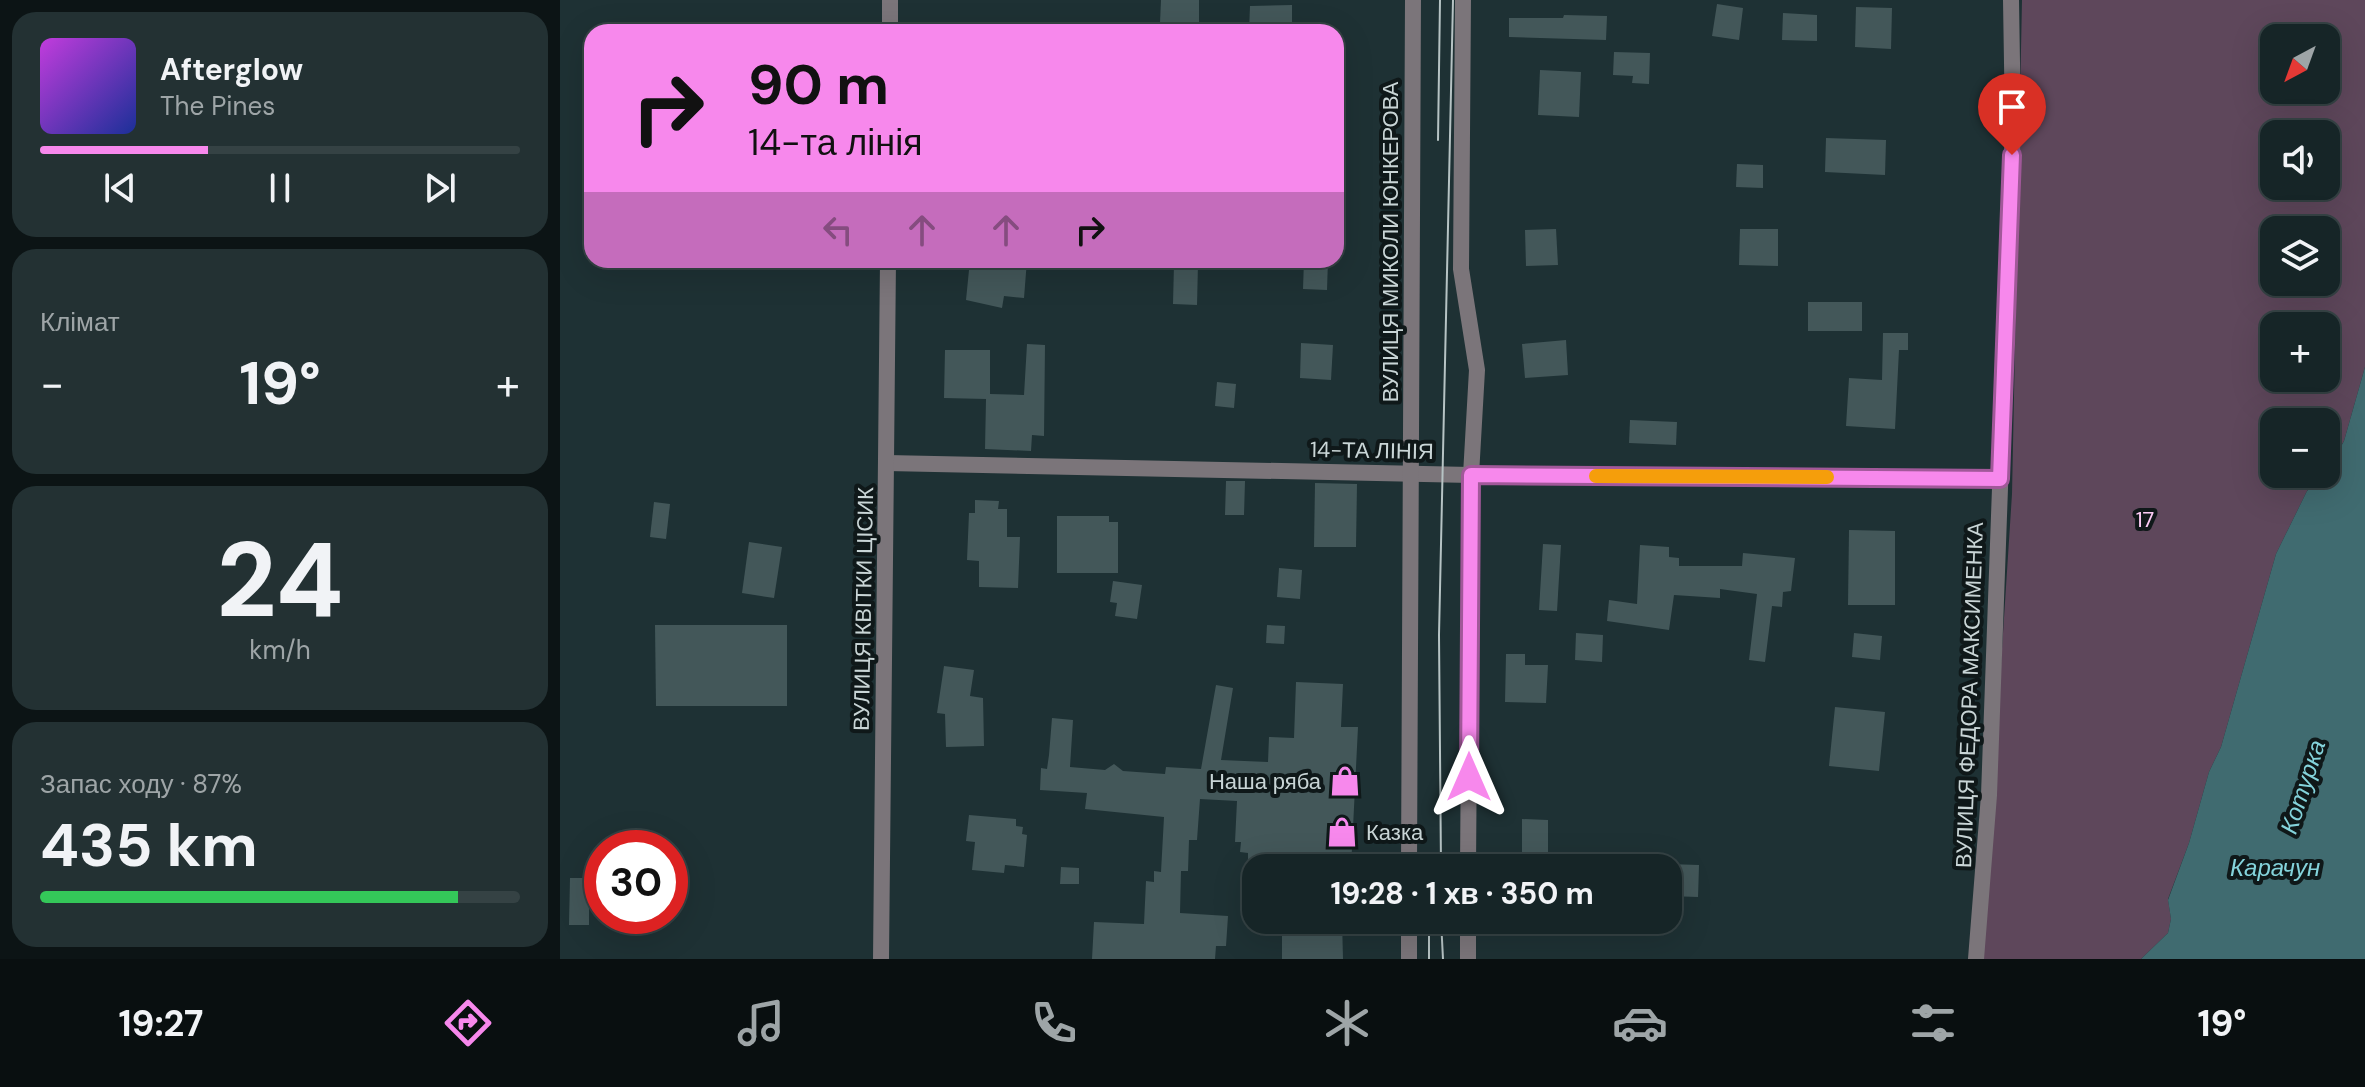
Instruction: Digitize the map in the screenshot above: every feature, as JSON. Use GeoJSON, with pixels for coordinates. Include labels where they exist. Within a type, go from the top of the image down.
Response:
{"type":"FeatureCollection","features":[{"type":"Feature","properties":{"kind":"street"},"geometry":{"type":"LineString","coordinates":[[890,0],[890,24]]}},
{"type":"Feature","properties":{"kind":"street","name":"ВУЛИЦЯ МИКОЛИ ЮНКЕРОВА"},"geometry":{"type":"LineString","coordinates":[[1409,854],[1413,0]]}},
{"type":"Feature","properties":{"kind":"street"},"geometry":{"type":"LineString","coordinates":[[1463,0],[1461,269],[1477,370],[1471,475],[1468,854]]}},
{"type":"Feature","properties":{"kind":"street","name":"ВУЛИЦЯ ФЕДОРА МАКСИМЕНКА"},"geometry":{"type":"LineString","coordinates":[[1976,959],[1989,795],[2013,125],[2011,0]]}},
{"type":"Feature","properties":{"kind":"street","name":"ВУЛИЦЯ КВІТКИ ЦІСИК"},"geometry":{"type":"LineString","coordinates":[[881,959],[888,268]]}},
{"type":"Feature","properties":{"kind":"street","name":"14-ТА ЛІНІЯ"},"geometry":{"type":"LineString","coordinates":[[887,463],[1471,475],[2000,479]]}},
{"type":"Feature","properties":{"kind":"street"},"geometry":{"type":"LineString","coordinates":[[1409,934],[1409,959]]}},
{"type":"Feature","properties":{"kind":"street"},"geometry":{"type":"LineString","coordinates":[[1468,934],[1468,959]]}},
{"type":"Feature","properties":{"kind":"green space","name":"17"},"geometry":{"type":"Polygon","coordinates":[[[2022,0],[2365,0],[2365,367],[2340,447],[2340,408],[2260,408],[2260,488],[2310,488],[2276,554],[2221,747],[2209,772],[2189,843],[2168,899],[2171,919],[2168,933],[2141,959],[1982,959],[2012,494],[2022,0]]]}},
{"type":"Feature","properties":{"kind":"water","name":"Карачун"},"geometry":{"type":"Polygon","coordinates":[[[2365,367],[2365,959],[2141,959],[2168,933],[2171,919],[2168,900],[2189,843],[2209,772],[2221,747],[2276,554],[2307,491],[2310,488],[2340,488],[2340,448],[2365,367]]]}},
{"type":"Feature","properties":{"kind":"building"},"geometry":{"type":"Polygon","coordinates":[[[1161,0],[1199,0],[1199,24],[1160,23],[1161,0]]]}},
{"type":"Feature","properties":{"kind":"building"},"geometry":{"type":"Polygon","coordinates":[[[1717,4],[1743,8],[1739,40],[1712,36],[1717,4]]]}},
{"type":"Feature","properties":{"kind":"building"},"geometry":{"type":"Polygon","coordinates":[[[1292,5],[1292,24],[1249,24],[1250,6],[1292,5]]]}},
{"type":"Feature","properties":{"kind":"building"},"geometry":{"type":"Polygon","coordinates":[[[1856,7],[1892,8],[1891,49],[1855,47],[1856,7]]]}},
{"type":"Feature","properties":{"kind":"building"},"geometry":{"type":"Polygon","coordinates":[[[1783,13],[1817,15],[1817,41],[1782,40],[1783,13]]]}},
{"type":"Feature","properties":{"kind":"building"},"geometry":{"type":"Polygon","coordinates":[[[1564,15],[1607,16],[1606,40],[1509,37],[1509,18],[1563,18],[1564,15]]]}},
{"type":"Feature","properties":{"kind":"building"},"geometry":{"type":"Polygon","coordinates":[[[1614,52],[1650,53],[1649,84],[1632,83],[1633,76],[1613,75],[1614,52]]]}},
{"type":"Feature","properties":{"kind":"building"},"geometry":{"type":"Polygon","coordinates":[[[1540,70],[1581,72],[1579,117],[1538,115],[1540,70]]]}},
{"type":"Feature","properties":{"kind":"building"},"geometry":{"type":"Polygon","coordinates":[[[1826,138],[1886,140],[1885,175],[1825,172],[1826,138]]]}},
{"type":"Feature","properties":{"kind":"building"},"geometry":{"type":"Polygon","coordinates":[[[1737,164],[1763,165],[1763,188],[1736,187],[1737,164]]]}},
{"type":"Feature","properties":{"kind":"building"},"geometry":{"type":"Polygon","coordinates":[[[1556,229],[1558,265],[1526,266],[1525,230],[1556,229]]]}},
{"type":"Feature","properties":{"kind":"building"},"geometry":{"type":"Polygon","coordinates":[[[1740,229],[1778,229],[1778,266],[1739,265],[1740,229]]]}},
{"type":"Feature","properties":{"kind":"building"},"geometry":{"type":"Polygon","coordinates":[[[969,268],[1026,268],[1024,298],[1004,296],[1002,308],[966,300],[969,268]]]}},
{"type":"Feature","properties":{"kind":"building"},"geometry":{"type":"Polygon","coordinates":[[[1174,268],[1198,268],[1197,305],[1173,304],[1174,268]]]}},
{"type":"Feature","properties":{"kind":"building"},"geometry":{"type":"Polygon","coordinates":[[[1304,268],[1328,268],[1327,290],[1303,289],[1304,268]]]}},
{"type":"Feature","properties":{"kind":"building"},"geometry":{"type":"Polygon","coordinates":[[[1808,302],[1862,302],[1862,331],[1808,331],[1808,302]]]}},
{"type":"Feature","properties":{"kind":"building"},"geometry":{"type":"Polygon","coordinates":[[[1883,333],[1908,333],[1908,350],[1899,350],[1895,429],[1846,426],[1849,378],[1882,380],[1883,333]]]}},
{"type":"Feature","properties":{"kind":"building"},"geometry":{"type":"Polygon","coordinates":[[[1566,340],[1568,375],[1525,378],[1522,344],[1566,340]]]}},
{"type":"Feature","properties":{"kind":"building"},"geometry":{"type":"Polygon","coordinates":[[[1301,343],[1333,345],[1331,380],[1300,378],[1301,343]]]}},
{"type":"Feature","properties":{"kind":"building"},"geometry":{"type":"Polygon","coordinates":[[[1027,344],[1045,345],[1044,436],[1032,435],[1031,451],[985,449],[986,399],[944,398],[945,350],[990,350],[990,394],[1024,395],[1027,344]]]}},
{"type":"Feature","properties":{"kind":"building"},"geometry":{"type":"Polygon","coordinates":[[[1217,382],[1236,384],[1234,408],[1215,406],[1217,382]]]}},
{"type":"Feature","properties":{"kind":"building"},"geometry":{"type":"Polygon","coordinates":[[[1630,420],[1677,422],[1676,445],[1629,443],[1630,420]]]}},
{"type":"Feature","properties":{"kind":"building"},"geometry":{"type":"Polygon","coordinates":[[[1226,481],[1245,481],[1244,515],[1225,515],[1226,481]]]}},
{"type":"Feature","properties":{"kind":"building"},"geometry":{"type":"Polygon","coordinates":[[[1315,483],[1357,484],[1356,547],[1314,547],[1315,483]]]}},
{"type":"Feature","properties":{"kind":"building"},"geometry":{"type":"Polygon","coordinates":[[[975,500],[999,501],[998,509],[1007,509],[1007,537],[1020,537],[1018,588],[979,587],[979,561],[967,560],[969,513],[975,513],[975,500]]]}},
{"type":"Feature","properties":{"kind":"building"},"geometry":{"type":"Polygon","coordinates":[[[654,502],[670,504],[666,539],[650,537],[654,502]]]}},
{"type":"Feature","properties":{"kind":"building"},"geometry":{"type":"Polygon","coordinates":[[[1057,516],[1109,516],[1109,522],[1118,522],[1118,573],[1057,573],[1057,516]]]}},
{"type":"Feature","properties":{"kind":"building"},"geometry":{"type":"Polygon","coordinates":[[[1849,530],[1895,531],[1895,605],[1848,605],[1849,530]]]}},
{"type":"Feature","properties":{"kind":"building"},"geometry":{"type":"Polygon","coordinates":[[[749,542],[782,547],[774,598],[742,593],[749,542]]]}},
{"type":"Feature","properties":{"kind":"building"},"geometry":{"type":"Polygon","coordinates":[[[1543,544],[1561,545],[1557,611],[1539,610],[1543,544]]]}},
{"type":"Feature","properties":{"kind":"building"},"geometry":{"type":"Polygon","coordinates":[[[1640,545],[1669,547],[1669,557],[1679,558],[1679,566],[1742,566],[1743,553],[1795,558],[1791,591],[1783,592],[1782,607],[1772,606],[1765,662],[1749,660],[1757,594],[1720,589],[1720,598],[1674,595],[1669,630],[1607,621],[1609,600],[1637,604],[1640,545]]]}},
{"type":"Feature","properties":{"kind":"building"},"geometry":{"type":"Polygon","coordinates":[[[1279,568],[1302,570],[1300,599],[1277,597],[1279,568]]]}},
{"type":"Feature","properties":{"kind":"building"},"geometry":{"type":"Polygon","coordinates":[[[1113,581],[1142,585],[1137,619],[1115,616],[1117,603],[1110,602],[1113,581]]]}},
{"type":"Feature","properties":{"kind":"building"},"geometry":{"type":"Polygon","coordinates":[[[655,625],[787,625],[787,706],[656,706],[655,625]]]}},
{"type":"Feature","properties":{"kind":"building"},"geometry":{"type":"Polygon","coordinates":[[[1267,625],[1285,626],[1284,644],[1266,643],[1267,625]]]}},
{"type":"Feature","properties":{"kind":"building"},"geometry":{"type":"Polygon","coordinates":[[[1576,633],[1603,635],[1602,662],[1575,660],[1576,633]]]}},
{"type":"Feature","properties":{"kind":"building"},"geometry":{"type":"Polygon","coordinates":[[[1854,633],[1882,636],[1880,660],[1852,657],[1854,633]]]}},
{"type":"Feature","properties":{"kind":"building"},"geometry":{"type":"Polygon","coordinates":[[[1506,654],[1525,654],[1525,665],[1548,665],[1546,703],[1505,702],[1506,654]]]}},
{"type":"Feature","properties":{"kind":"building"},"geometry":{"type":"Polygon","coordinates":[[[944,666],[974,670],[970,696],[983,698],[984,746],[946,747],[945,714],[937,713],[944,666]]]}},
{"type":"Feature","properties":{"kind":"building"},"geometry":{"type":"Polygon","coordinates":[[[1296,682],[1343,684],[1341,727],[1358,727],[1352,854],[1240,852],[1241,842],[1235,842],[1237,801],[1200,799],[1197,840],[1189,840],[1188,871],[1181,871],[1180,913],[1228,916],[1226,946],[1216,946],[1215,959],[1092,959],[1094,922],[1144,924],[1146,881],[1154,882],[1154,871],[1161,872],[1164,817],[1085,809],[1087,793],[1040,790],[1041,768],[1047,769],[1052,718],[1073,720],[1070,767],[1105,770],[1114,764],[1123,771],[1165,774],[1166,767],[1201,769],[1216,685],[1233,688],[1221,760],[1268,762],[1269,737],[1294,738],[1296,682]]]}},
{"type":"Feature","properties":{"kind":"building"},"geometry":{"type":"Polygon","coordinates":[[[1835,707],[1885,712],[1879,771],[1829,766],[1835,707]]]}},
{"type":"Feature","properties":{"kind":"building"},"geometry":{"type":"Polygon","coordinates":[[[969,815],[1016,819],[1016,826],[1023,827],[1022,834],[1027,835],[1024,867],[1005,865],[1004,873],[972,870],[975,842],[966,841],[969,815]]]}},
{"type":"Feature","properties":{"kind":"building"},"geometry":{"type":"Polygon","coordinates":[[[1522,819],[1548,820],[1548,854],[1522,854],[1522,819]]]}},
{"type":"Feature","properties":{"kind":"building"},"geometry":{"type":"Polygon","coordinates":[[[1682,864],[1699,865],[1698,897],[1682,896],[1682,864]]]}},
{"type":"Feature","properties":{"kind":"building"},"geometry":{"type":"Polygon","coordinates":[[[1061,867],[1079,868],[1079,884],[1060,884],[1061,867]]]}},
{"type":"Feature","properties":{"kind":"building"},"geometry":{"type":"Polygon","coordinates":[[[570,878],[584,878],[584,925],[569,925],[570,878]]]}},
{"type":"Feature","properties":{"kind":"building"},"geometry":{"type":"Polygon","coordinates":[[[1282,934],[1342,934],[1343,959],[1282,959],[1282,934]]]}},
{"type":"Feature","properties":{"kind":"tram line"},"geometry":{"type":"LineString","coordinates":[[1438,140],[1440,0]]}},
{"type":"Feature","properties":{"kind":"tram line"},"geometry":{"type":"LineString","coordinates":[[1441,854],[1439,635],[1453,0]]}},
{"type":"Feature","properties":{"kind":"tram line"},"geometry":{"type":"LineString","coordinates":[[1429,934],[1429,959]]}},
{"type":"Feature","properties":{"kind":"tram line"},"geometry":{"type":"LineString","coordinates":[[1442,934],[1443,959]]}},
{"type":"Feature","properties":{"kind":"slow traffic"},"geometry":{"type":"LineString","coordinates":[[1596,476],[1827,477]]}},
{"type":"Feature","properties":{"kind":"place","name":"Наша ряба"},"geometry":{"type":"Point","coordinates":[1345,781]}},
{"type":"Feature","properties":{"kind":"place","name":"Казка"},"geometry":{"type":"Point","coordinates":[1342,832]}},
{"type":"Feature","properties":{"kind":"route"},"geometry":{"type":"LineString","coordinates":[[1469,777],[1471,475],[2000,479],[2012,155]]}},
{"type":"Feature","properties":{"kind":"water label","name":"Котурка"},"geometry":{"type":"Point","coordinates":[2303,787]}}]}
